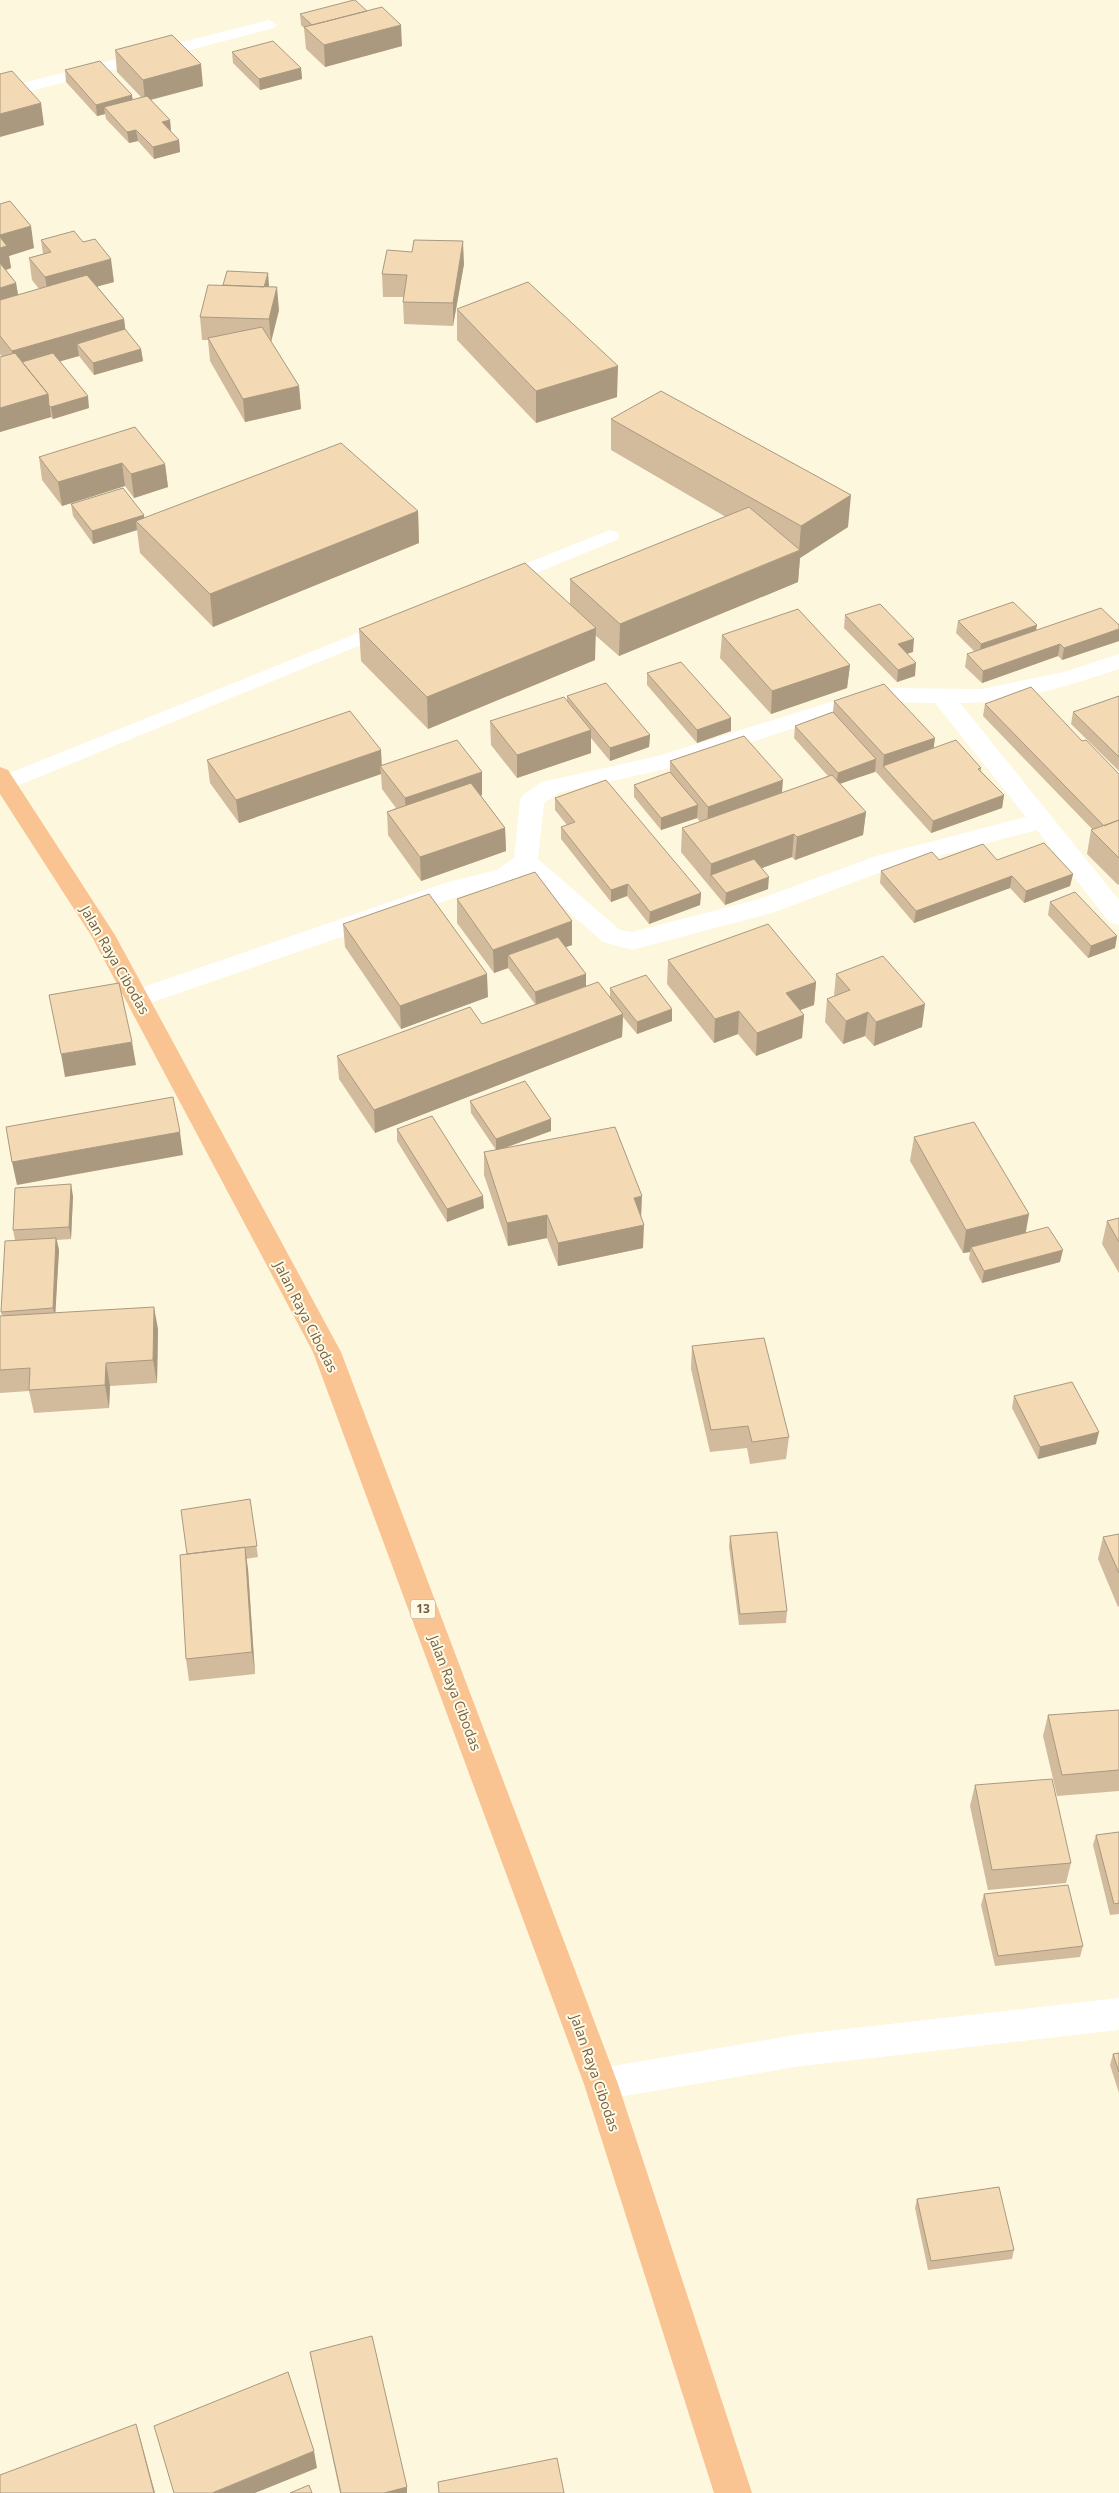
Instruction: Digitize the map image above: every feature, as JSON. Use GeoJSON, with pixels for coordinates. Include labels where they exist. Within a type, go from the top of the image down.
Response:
{"type":"FeatureCollection","features":[{"type":"Feature","properties":{"kind":"highway","name":"Jalan Raya Cibodas"},"geometry":{"type":"LineString","coordinates":[[3,779],[103,935],[327,1352],[601,2084],[732,2493]]}},
{"type":"Feature","properties":{"kind":"street"},"geometry":{"type":"LineString","coordinates":[[526,862],[532,800],[550,787],[662,763],[875,695],[981,696],[1070,678],[1119,661]]}},
{"type":"Feature","properties":{"kind":"street"},"geometry":{"type":"LineString","coordinates":[[943,697],[1119,917]]}},
{"type":"Feature","properties":{"kind":"street"},"geometry":{"type":"LineString","coordinates":[[526,862],[612,936],[632,940],[766,906],[885,862],[1042,821]]}},
{"type":"Feature","properties":{"kind":"street"},"geometry":{"type":"LineString","coordinates":[[138,998],[454,889],[505,876],[526,862]]}},
{"type":"Feature","properties":{"kind":"street"},"geometry":{"type":"LineString","coordinates":[[601,2084],[800,2050],[1119,2014]]}},
{"type":"Feature","properties":{"kind":"lane"},"geometry":{"type":"LineString","coordinates":[[0,94],[269,25]]}},
{"type":"Feature","properties":{"kind":"lane"},"geometry":{"type":"LineString","coordinates":[[481,589],[610,536]]}},
{"type":"Feature","properties":{"kind":"lane"},"geometry":{"type":"LineString","coordinates":[[3,779],[408,619]]}},
{"type":"Feature","properties":{"kind":"building"},"geometry":{"type":"Polygon","coordinates":[[[355,0],[367,11],[312,25],[300,14],[355,0]]]}},
{"type":"Feature","properties":{"kind":"building"},"geometry":{"type":"Polygon","coordinates":[[[382,7],[401,25],[324,45],[304,27],[382,7]]]}},
{"type":"Feature","properties":{"kind":"building"},"geometry":{"type":"Polygon","coordinates":[[[172,35],[201,64],[143,80],[115,50],[172,35]]]}},
{"type":"Feature","properties":{"kind":"building"},"geometry":{"type":"Polygon","coordinates":[[[273,41],[301,68],[259,79],[232,52],[273,41]]]}},
{"type":"Feature","properties":{"kind":"building"},"geometry":{"type":"Polygon","coordinates":[[[100,61],[132,95],[96,105],[65,70],[100,61]]]}},
{"type":"Feature","properties":{"kind":"building"},"geometry":{"type":"Polygon","coordinates":[[[12,71],[41,103],[0,114],[0,74],[12,71]]]}},
{"type":"Feature","properties":{"kind":"building"},"geometry":{"type":"Polygon","coordinates":[[[147,96],[170,120],[162,122],[179,140],[153,147],[136,130],[127,132],[104,107],[147,96]]]}},
{"type":"Feature","properties":{"kind":"building"},"geometry":{"type":"Polygon","coordinates":[[[10,201],[31,226],[0,235],[0,204],[10,201]]]}},
{"type":"Feature","properties":{"kind":"building"},"geometry":{"type":"Polygon","coordinates":[[[74,231],[83,242],[95,239],[111,259],[45,277],[29,258],[51,252],[41,240],[74,231]]]}},
{"type":"Feature","properties":{"kind":"building"},"geometry":{"type":"Polygon","coordinates":[[[0,237],[7,246],[0,248],[0,237]]]}},
{"type":"Feature","properties":{"kind":"building"},"geometry":{"type":"Polygon","coordinates":[[[414,240],[463,241],[453,303],[403,302],[407,275],[382,274],[387,250],[412,252],[414,240]]]}},
{"type":"Feature","properties":{"kind":"building"},"geometry":{"type":"Polygon","coordinates":[[[0,263],[16,283],[0,288],[0,263]]]}},
{"type":"Feature","properties":{"kind":"building"},"geometry":{"type":"Polygon","coordinates":[[[227,271],[268,273],[264,287],[223,285],[227,271]]]}},
{"type":"Feature","properties":{"kind":"building"},"geometry":{"type":"Polygon","coordinates":[[[87,275],[124,319],[12,351],[0,336],[0,300],[87,275]]]}},
{"type":"Feature","properties":{"kind":"building"},"geometry":{"type":"Polygon","coordinates":[[[528,282],[618,366],[536,391],[457,309],[528,282]]]}},
{"type":"Feature","properties":{"kind":"building"},"geometry":{"type":"Polygon","coordinates":[[[208,285],[277,287],[269,319],[200,317],[208,285]]]}},
{"type":"Feature","properties":{"kind":"building"},"geometry":{"type":"Polygon","coordinates":[[[262,327],[299,386],[243,399],[208,338],[262,327]]]}},
{"type":"Feature","properties":{"kind":"building"},"geometry":{"type":"Polygon","coordinates":[[[125,329],[141,349],[93,363],[77,344],[125,329]]]}},
{"type":"Feature","properties":{"kind":"building"},"geometry":{"type":"Polygon","coordinates":[[[15,353],[48,394],[0,408],[0,357],[15,353]]]}},
{"type":"Feature","properties":{"kind":"building"},"geometry":{"type":"Polygon","coordinates":[[[53,353],[88,396],[49,406],[48,394],[22,362],[53,353]]]}},
{"type":"Feature","properties":{"kind":"building"},"geometry":{"type":"Polygon","coordinates":[[[661,391],[851,495],[801,526],[611,419],[661,391]]]}},
{"type":"Feature","properties":{"kind":"building"},"geometry":{"type":"Polygon","coordinates":[[[135,427],[165,464],[131,474],[122,463],[58,482],[39,457],[135,427]]]}},
{"type":"Feature","properties":{"kind":"building"},"geometry":{"type":"Polygon","coordinates":[[[341,443],[418,511],[210,594],[136,521],[341,443]]]}},
{"type":"Feature","properties":{"kind":"building"},"geometry":{"type":"Polygon","coordinates":[[[123,488],[144,515],[92,531],[71,504],[123,488]]]}},
{"type":"Feature","properties":{"kind":"building"},"geometry":{"type":"Polygon","coordinates":[[[749,507],[800,550],[620,624],[570,579],[749,507]]]}},
{"type":"Feature","properties":{"kind":"building"},"geometry":{"type":"Polygon","coordinates":[[[525,563],[596,628],[427,697],[359,629],[525,563]]]}},
{"type":"Feature","properties":{"kind":"building"},"geometry":{"type":"Polygon","coordinates":[[[1013,602],[1037,625],[981,644],[958,621],[1013,602]]]}},
{"type":"Feature","properties":{"kind":"building"},"geometry":{"type":"Polygon","coordinates":[[[880,604],[914,639],[898,644],[916,663],[898,670],[845,615],[880,604]]]}},
{"type":"Feature","properties":{"kind":"building"},"geometry":{"type":"Polygon","coordinates":[[[1101,608],[1119,625],[1119,629],[1064,648],[1060,644],[983,671],[967,654],[1101,608]]]}},
{"type":"Feature","properties":{"kind":"building"},"geometry":{"type":"Polygon","coordinates":[[[798,609],[850,665],[772,691],[722,635],[798,609]]]}},
{"type":"Feature","properties":{"kind":"building"},"geometry":{"type":"Polygon","coordinates":[[[681,662],[731,718],[697,730],[647,673],[681,662]]]}},
{"type":"Feature","properties":{"kind":"building"},"geometry":{"type":"Polygon","coordinates":[[[606,683],[650,735],[610,748],[567,696],[606,683]]]}},
{"type":"Feature","properties":{"kind":"building"},"geometry":{"type":"Polygon","coordinates":[[[884,684],[935,738],[884,755],[834,701],[884,684]]]}},
{"type":"Feature","properties":{"kind":"building"},"geometry":{"type":"Polygon","coordinates":[[[1031,687],[1082,741],[1086,740],[1119,774],[1119,820],[1104,826],[985,704],[1031,687]]]}},
{"type":"Feature","properties":{"kind":"building"},"geometry":{"type":"Polygon","coordinates":[[[1119,696],[1119,757],[1073,712],[1119,696]]]}},
{"type":"Feature","properties":{"kind":"building"},"geometry":{"type":"Polygon","coordinates":[[[564,697],[591,730],[517,755],[490,721],[564,697]]]}},
{"type":"Feature","properties":{"kind":"building"},"geometry":{"type":"Polygon","coordinates":[[[350,711],[381,750],[236,800],[207,760],[350,711]]]}},
{"type":"Feature","properties":{"kind":"building"},"geometry":{"type":"Polygon","coordinates":[[[833,712],[876,759],[838,773],[795,726],[833,712]]]}},
{"type":"Feature","properties":{"kind":"building"},"geometry":{"type":"Polygon","coordinates":[[[744,736],[783,780],[708,807],[670,761],[744,736]]]}},
{"type":"Feature","properties":{"kind":"building"},"geometry":{"type":"Polygon","coordinates":[[[457,740],[482,772],[405,798],[380,766],[457,740]]]}},
{"type":"Feature","properties":{"kind":"building"},"geometry":{"type":"Polygon","coordinates":[[[956,740],[981,768],[978,769],[1004,795],[933,821],[883,766],[956,740]]]}},
{"type":"Feature","properties":{"kind":"building"},"geometry":{"type":"Polygon","coordinates":[[[670,772],[698,805],[661,818],[634,785],[670,772]]]}},
{"type":"Feature","properties":{"kind":"building"},"geometry":{"type":"Polygon","coordinates":[[[832,775],[866,812],[797,837],[794,834],[711,864],[682,828],[832,775]]]}},
{"type":"Feature","properties":{"kind":"building"},"geometry":{"type":"Polygon","coordinates":[[[606,780],[701,893],[650,912],[628,884],[611,890],[561,827],[575,822],[555,798],[606,780]]]}},
{"type":"Feature","properties":{"kind":"building"},"geometry":{"type":"Polygon","coordinates":[[[471,783],[505,828],[420,857],[387,812],[471,783]]]}},
{"type":"Feature","properties":{"kind":"building"},"geometry":{"type":"Polygon","coordinates":[[[1119,820],[1119,858],[1091,830],[1119,820]]]}},
{"type":"Feature","properties":{"kind":"building"},"geometry":{"type":"Polygon","coordinates":[[[1044,843],[1073,874],[1026,891],[1012,876],[916,911],[881,871],[932,852],[939,860],[983,844],[997,860],[1044,843]]]}},
{"type":"Feature","properties":{"kind":"building"},"geometry":{"type":"Polygon","coordinates":[[[754,859],[769,877],[726,893],[711,875],[754,859]]]}},
{"type":"Feature","properties":{"kind":"building"},"geometry":{"type":"Polygon","coordinates":[[[535,872],[572,921],[493,950],[457,899],[535,872]]]}},
{"type":"Feature","properties":{"kind":"building"},"geometry":{"type":"Polygon","coordinates":[[[1075,892],[1117,936],[1091,946],[1050,902],[1075,892]]]}},
{"type":"Feature","properties":{"kind":"building"},"geometry":{"type":"Polygon","coordinates":[[[429,894],[487,974],[400,1006],[343,924],[429,894]]]}},
{"type":"Feature","properties":{"kind":"building"},"geometry":{"type":"Polygon","coordinates":[[[768,924],[816,982],[786,993],[804,1015],[757,1033],[739,1011],[715,1019],[668,960],[768,924]]]}},
{"type":"Feature","properties":{"kind":"building"},"geometry":{"type":"Polygon","coordinates":[[[558,937],[586,974],[535,992],[508,955],[558,937]]]}},
{"type":"Feature","properties":{"kind":"building"},"geometry":{"type":"Polygon","coordinates":[[[883,956],[925,1004],[876,1022],[868,1012],[846,1021],[827,999],[850,990],[836,974],[883,956]]]}},
{"type":"Feature","properties":{"kind":"building"},"geometry":{"type":"Polygon","coordinates":[[[646,975],[672,1009],[637,1022],[610,988],[646,975]]]}},
{"type":"Feature","properties":{"kind":"building"},"geometry":{"type":"Polygon","coordinates":[[[598,982],[623,1014],[374,1110],[337,1056],[470,1007],[482,1024],[598,982]]]}},
{"type":"Feature","properties":{"kind":"building"},"geometry":{"type":"Polygon","coordinates":[[[119,983],[132,1042],[61,1054],[49,995],[119,983]]]}},
{"type":"Feature","properties":{"kind":"building"},"geometry":{"type":"Polygon","coordinates":[[[525,1081],[551,1119],[496,1139],[470,1101],[525,1081]]]}},
{"type":"Feature","properties":{"kind":"building"},"geometry":{"type":"Polygon","coordinates":[[[173,1097],[180,1132],[12,1162],[6,1127],[173,1097]]]}},
{"type":"Feature","properties":{"kind":"building"},"geometry":{"type":"Polygon","coordinates":[[[432,1116],[483,1196],[447,1209],[397,1129],[432,1116]]]}},
{"type":"Feature","properties":{"kind":"building"},"geometry":{"type":"Polygon","coordinates":[[[974,1122],[1029,1214],[966,1230],[914,1137],[974,1122]]]}},
{"type":"Feature","properties":{"kind":"building"},"geometry":{"type":"Polygon","coordinates":[[[615,1127],[642,1196],[634,1198],[644,1225],[558,1243],[547,1215],[507,1223],[484,1152],[615,1127]]]}},
{"type":"Feature","properties":{"kind":"building"},"geometry":{"type":"Polygon","coordinates":[[[71,1184],[69,1227],[13,1230],[15,1188],[71,1184]]]}},
{"type":"Feature","properties":{"kind":"building"},"geometry":{"type":"Polygon","coordinates":[[[1119,1218],[1119,1242],[1107,1221],[1119,1218]]]}},
{"type":"Feature","properties":{"kind":"building"},"geometry":{"type":"Polygon","coordinates":[[[1048,1227],[1063,1250],[984,1271],[971,1247],[1048,1227]]]}},
{"type":"Feature","properties":{"kind":"building"},"geometry":{"type":"Polygon","coordinates":[[[56,1238],[53,1308],[1,1312],[5,1241],[56,1238]]]}},
{"type":"Feature","properties":{"kind":"building"},"geometry":{"type":"Polygon","coordinates":[[[154,1307],[153,1360],[106,1363],[105,1385],[29,1390],[30,1368],[0,1370],[0,1316],[154,1307]]]}},
{"type":"Feature","properties":{"kind":"building"},"geometry":{"type":"Polygon","coordinates":[[[764,1338],[789,1437],[752,1442],[748,1426],[711,1430],[692,1346],[764,1338]]]}},
{"type":"Feature","properties":{"kind":"building"},"geometry":{"type":"Polygon","coordinates":[[[1072,1382],[1099,1432],[1040,1447],[1014,1396],[1072,1382]]]}},
{"type":"Feature","properties":{"kind":"building"},"geometry":{"type":"Polygon","coordinates":[[[250,1499],[257,1546],[187,1554],[181,1510],[250,1499]]]}},
{"type":"Feature","properties":{"kind":"building"},"geometry":{"type":"Polygon","coordinates":[[[777,1532],[787,1611],[740,1614],[730,1536],[777,1532]]]}},
{"type":"Feature","properties":{"kind":"building"},"geometry":{"type":"Polygon","coordinates":[[[1119,1534],[1119,1573],[1103,1537],[1119,1534]]]}},
{"type":"Feature","properties":{"kind":"building"},"geometry":{"type":"Polygon","coordinates":[[[245,1547],[252,1652],[186,1659],[180,1555],[245,1547]]]}},
{"type":"Feature","properties":{"kind":"building"},"geometry":{"type":"Polygon","coordinates":[[[1119,1710],[1119,1770],[1062,1775],[1048,1715],[1119,1710]]]}},
{"type":"Feature","properties":{"kind":"building"},"geometry":{"type":"Polygon","coordinates":[[[1052,1779],[1071,1863],[992,1870],[975,1785],[1052,1779]]]}},
{"type":"Feature","properties":{"kind":"building"},"geometry":{"type":"Polygon","coordinates":[[[1119,1832],[1119,1903],[1114,1904],[1096,1835],[1119,1832]]]}},
{"type":"Feature","properties":{"kind":"building"},"geometry":{"type":"Polygon","coordinates":[[[1068,1885],[1083,1946],[998,1956],[984,1894],[1068,1885]]]}},
{"type":"Feature","properties":{"kind":"building"},"geometry":{"type":"Polygon","coordinates":[[[1119,2053],[1119,2072],[1113,2054],[1119,2053]]]}},
{"type":"Feature","properties":{"kind":"building"},"geometry":{"type":"Polygon","coordinates":[[[999,2187],[1014,2250],[931,2261],[917,2199],[999,2187]]]}},
{"type":"Feature","properties":{"kind":"building"},"geometry":{"type":"Polygon","coordinates":[[[372,2336],[407,2487],[384,2493],[341,2493],[310,2352],[372,2336]]]}},
{"type":"Feature","properties":{"kind":"building"},"geometry":{"type":"Polygon","coordinates":[[[288,2372],[314,2451],[212,2493],[174,2493],[154,2426],[288,2372]]]}},
{"type":"Feature","properties":{"kind":"building"},"geometry":{"type":"Polygon","coordinates":[[[136,2424],[154,2493],[0,2493],[0,2475],[136,2424]]]}},
{"type":"Feature","properties":{"kind":"building"},"geometry":{"type":"Polygon","coordinates":[[[557,2458],[564,2493],[439,2493],[438,2482],[557,2458]]]}},
{"type":"Feature","properties":{"kind":"building"},"geometry":{"type":"Polygon","coordinates":[[[309,2485],[312,2493],[290,2493],[309,2485]]]}}]}
